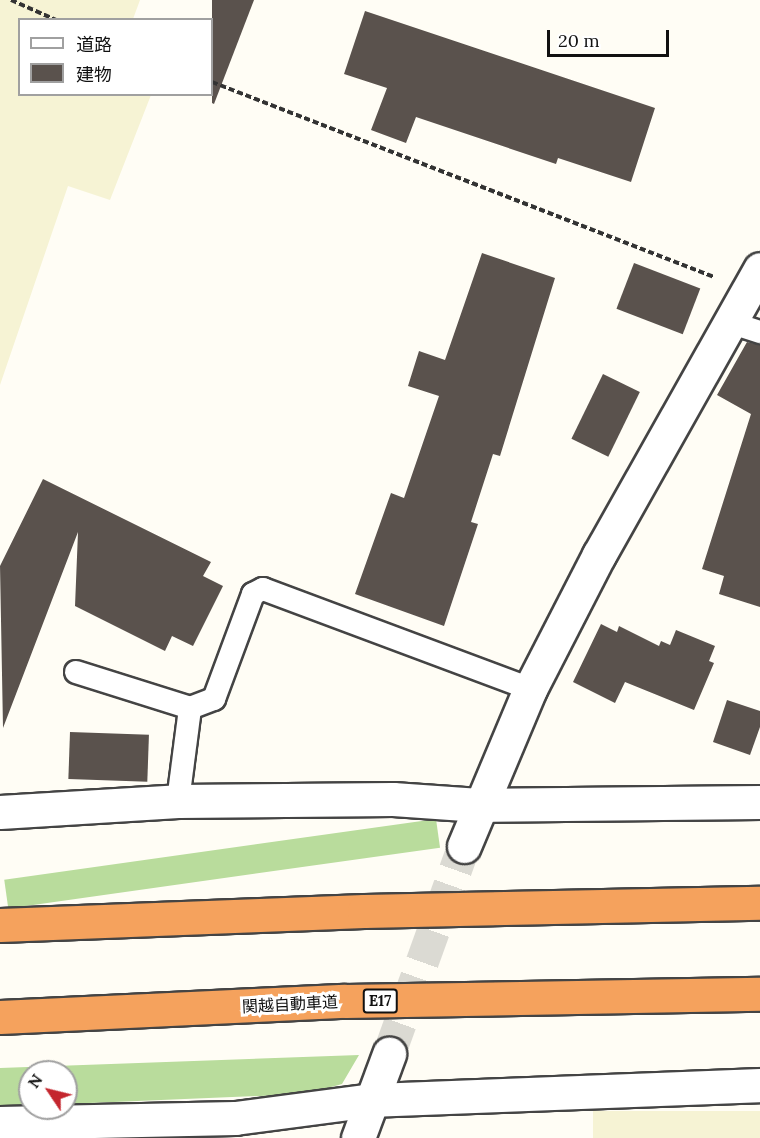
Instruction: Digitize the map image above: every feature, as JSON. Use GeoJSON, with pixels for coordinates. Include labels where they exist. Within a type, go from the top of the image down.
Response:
{"type":"FeatureCollection","features":[{"type":"Feature","properties":{"kind":"highway"},"geometry":{"type":"LineString","coordinates":[[0,925],[352,912],[760,903]]}},
{"type":"Feature","properties":{"kind":"highway","name":"関越自動車道"},"geometry":{"type":"LineString","coordinates":[[0,1017],[345,1002],[760,994]]}},
{"type":"Feature","properties":{"kind":"street"},"geometry":{"type":"LineString","coordinates":[[464,846],[479,805],[530,689],[599,555],[754,280]]}},
{"type":"Feature","properties":{"kind":"street"},"geometry":{"type":"LineString","coordinates":[[0,812],[178,801],[393,799],[479,805],[760,802]]}},
{"type":"Feature","properties":{"kind":"street"},"geometry":{"type":"LineString","coordinates":[[358,1138],[389,1054]]}},
{"type":"Feature","properties":{"kind":"street"},"geometry":{"type":"LineString","coordinates":[[0,1123],[235,1118],[372,1100],[760,1085]]}},
{"type":"Feature","properties":{"kind":"lane"},"geometry":{"type":"LineString","coordinates":[[729,322],[760,332]]}},
{"type":"Feature","properties":{"kind":"lane"},"geometry":{"type":"LineString","coordinates":[[76,672],[190,708],[214,699],[253,594],[263,589],[530,689]]}},
{"type":"Feature","properties":{"kind":"lane"},"geometry":{"type":"LineString","coordinates":[[178,801],[190,708]]}},
{"type":"Feature","properties":{"kind":"path"},"geometry":{"type":"LineString","coordinates":[[10,0],[51,18]]}},
{"type":"Feature","properties":{"kind":"path"},"geometry":{"type":"LineString","coordinates":[[213,82],[754,280]]}},
{"type":"Feature","properties":{"kind":"shaded area"},"geometry":{"type":"Polygon","coordinates":[[[0,0],[140,0],[133,18],[18,18],[18,96],[151,96],[110,200],[68,186],[0,385],[0,0]]]}},
{"type":"Feature","properties":{"kind":"shaded area"},"geometry":{"type":"Polygon","coordinates":[[[593,1111],[760,1111],[760,1138],[593,1138],[593,1111]]]}},
{"type":"Feature","properties":{"kind":"green space"},"geometry":{"type":"Polygon","coordinates":[[[436,819],[440,848],[8,908],[4,880],[436,819]]]}},
{"type":"Feature","properties":{"kind":"green space"},"geometry":{"type":"Polygon","coordinates":[[[359,1055],[342,1084],[306,1094],[78,1104],[78,1065],[359,1055]]]}},
{"type":"Feature","properties":{"kind":"green space"},"geometry":{"type":"Polygon","coordinates":[[[18,1067],[18,1105],[0,1106],[0,1068],[18,1067]]]}},
{"type":"Feature","properties":{"kind":"building"},"geometry":{"type":"Polygon","coordinates":[[[212,0],[254,0],[214,104],[212,103],[212,0]]]}},
{"type":"Feature","properties":{"kind":"building"},"geometry":{"type":"Polygon","coordinates":[[[365,11],[655,108],[631,182],[558,158],[556,164],[416,117],[406,143],[371,130],[387,88],[344,74],[365,11]]]}},
{"type":"Feature","properties":{"kind":"building"},"geometry":{"type":"Polygon","coordinates":[[[482,253],[555,278],[500,456],[493,454],[471,522],[478,524],[444,626],[355,594],[391,493],[404,498],[439,396],[408,386],[419,351],[445,360],[482,253]]]}},
{"type":"Feature","properties":{"kind":"building"},"geometry":{"type":"Polygon","coordinates":[[[634,263],[700,288],[683,334],[616,309],[634,263]]]}},
{"type":"Feature","properties":{"kind":"building"},"geometry":{"type":"Polygon","coordinates":[[[747,342],[760,345],[760,607],[719,594],[724,576],[702,569],[751,414],[717,395],[747,342]]]}},
{"type":"Feature","properties":{"kind":"building"},"geometry":{"type":"Polygon","coordinates":[[[603,374],[640,392],[608,457],[571,439],[603,374]]]}},
{"type":"Feature","properties":{"kind":"building"},"geometry":{"type":"Polygon","coordinates":[[[43,479],[211,562],[203,576],[223,586],[193,646],[172,636],[165,651],[75,606],[78,532],[3,728],[0,566],[43,479]]]}},
{"type":"Feature","properties":{"kind":"building"},"geometry":{"type":"Polygon","coordinates":[[[601,624],[617,632],[619,626],[659,646],[661,641],[670,645],[676,630],[715,646],[709,661],[714,663],[694,710],[625,682],[615,703],[573,682],[601,624]]]}},
{"type":"Feature","properties":{"kind":"building"},"geometry":{"type":"Polygon","coordinates":[[[727,700],[760,711],[760,727],[750,755],[713,742],[727,700]]]}},
{"type":"Feature","properties":{"kind":"building"},"geometry":{"type":"Polygon","coordinates":[[[70,732],[149,735],[147,782],[68,779],[70,732]]]}},
{"type":"Feature","properties":{"kind":"tunnel"},"geometry":{"type":"LineString","coordinates":[[389,1054],[464,846]]}}]}
